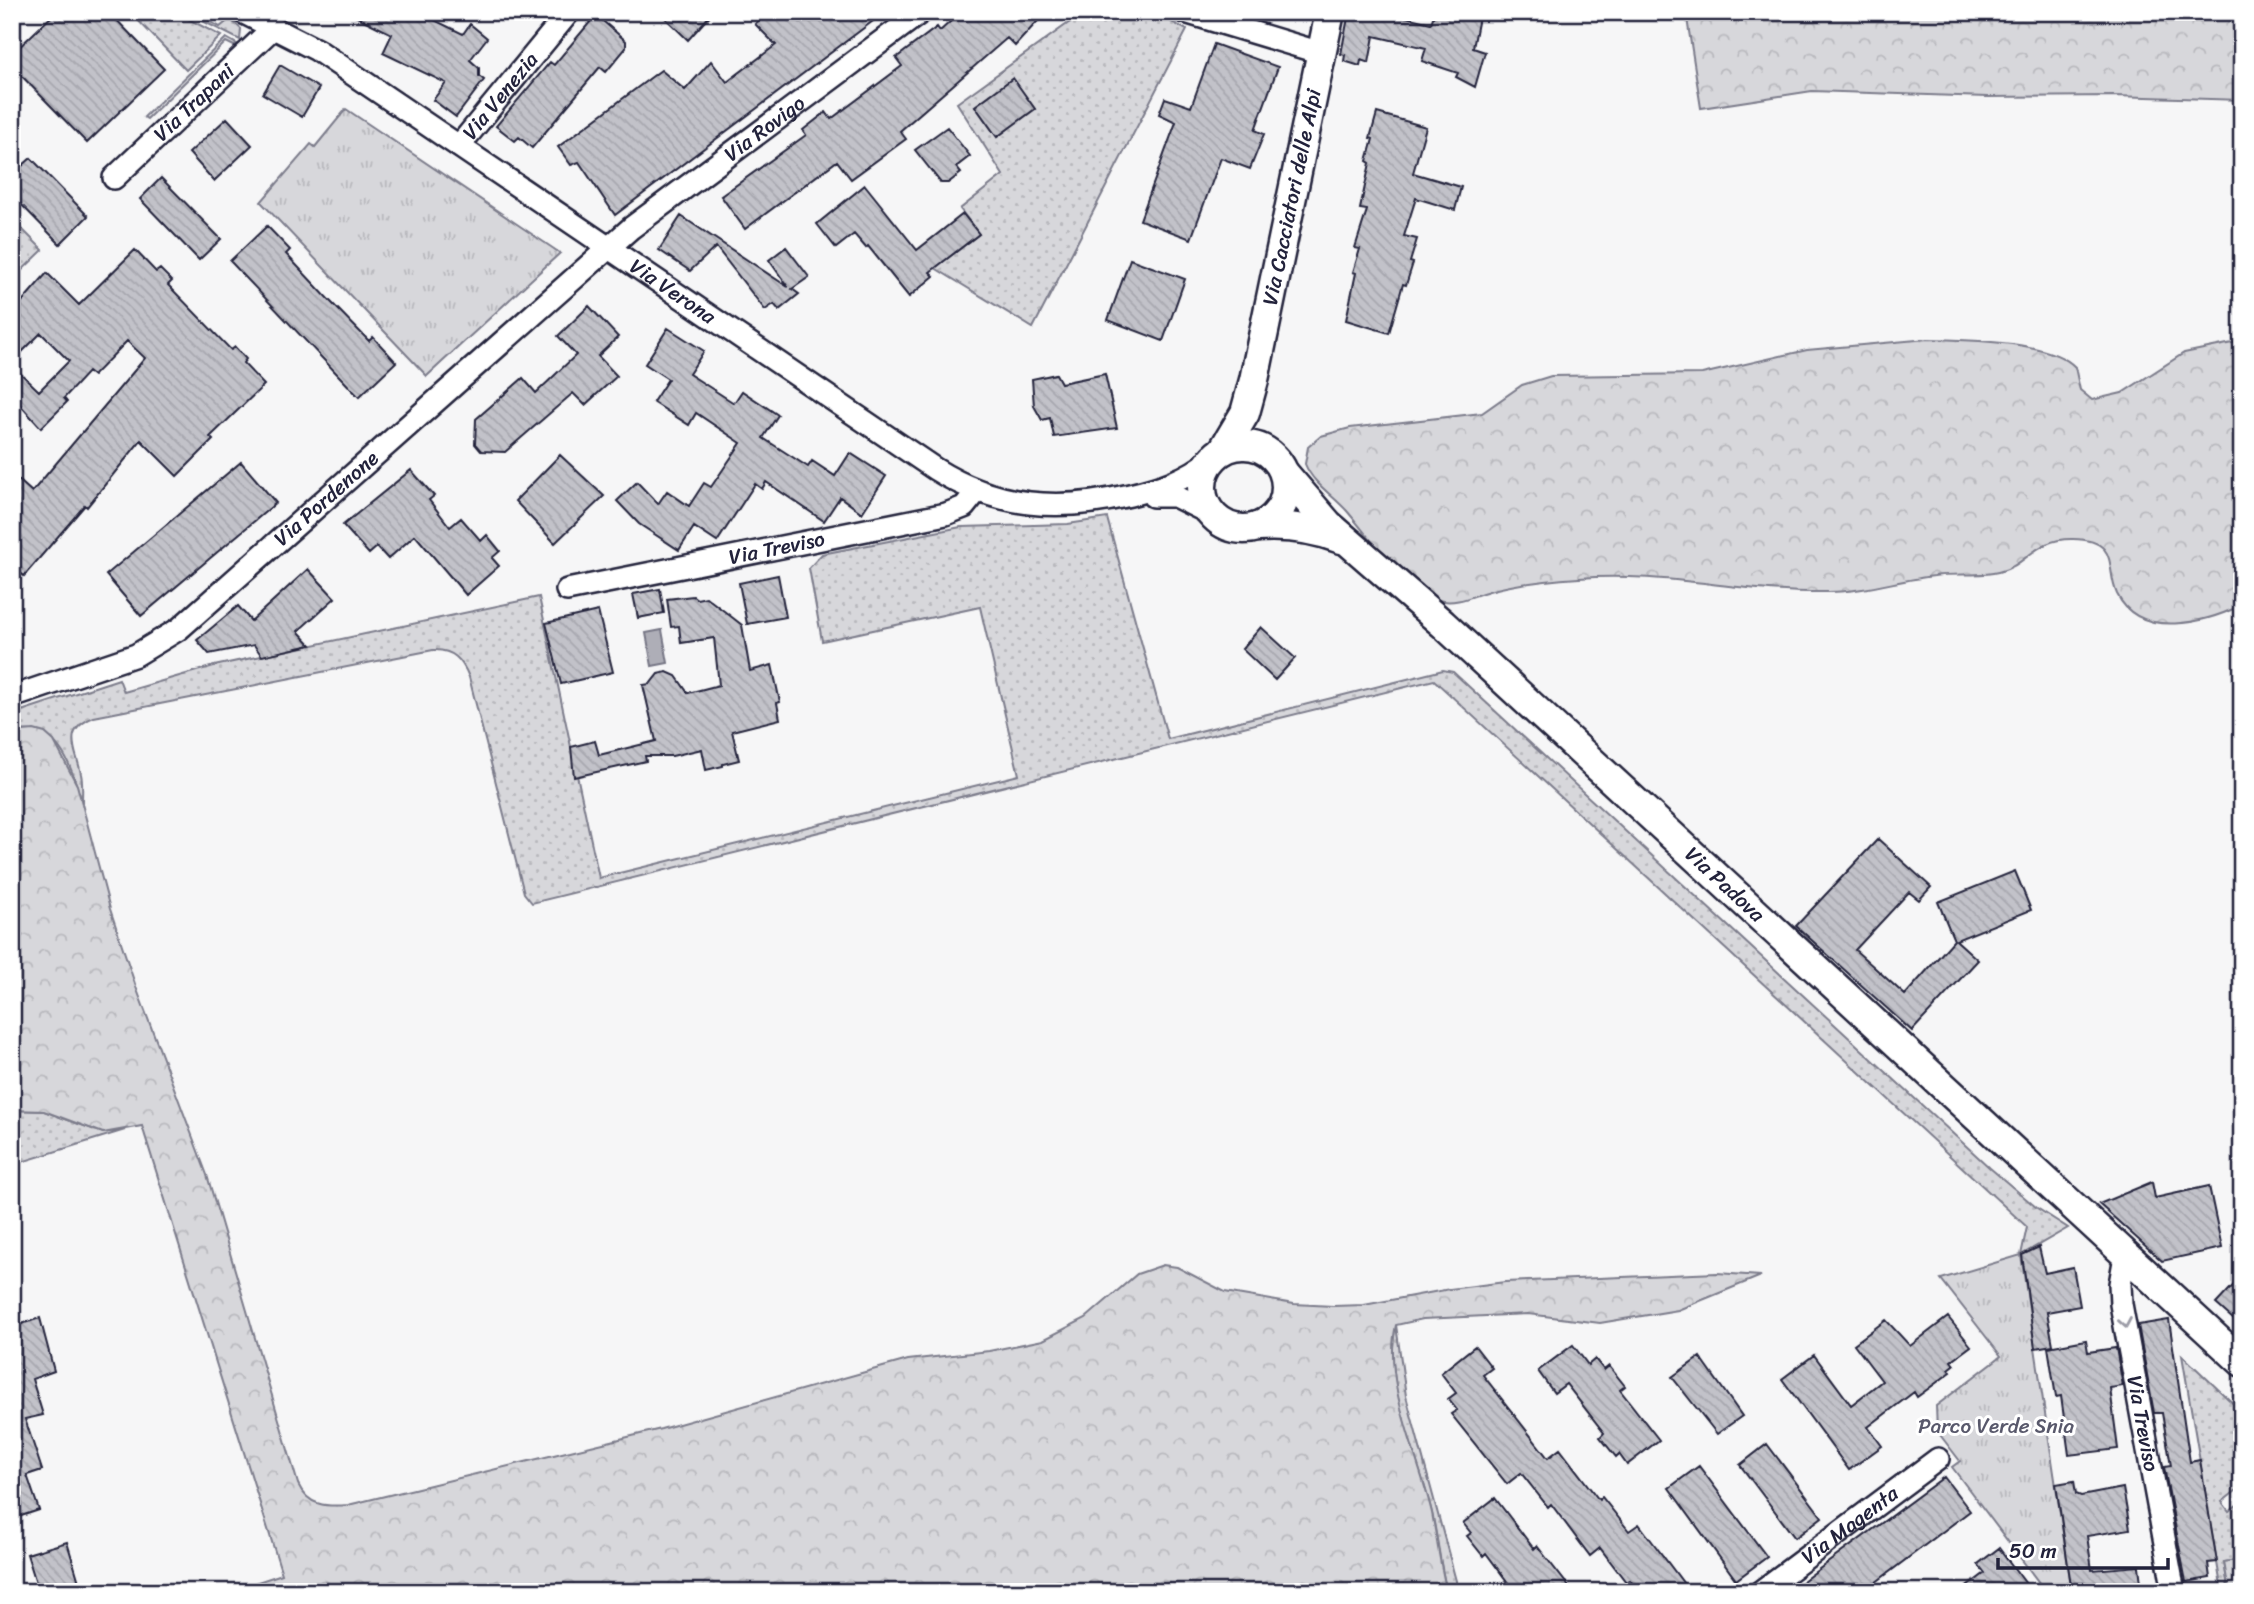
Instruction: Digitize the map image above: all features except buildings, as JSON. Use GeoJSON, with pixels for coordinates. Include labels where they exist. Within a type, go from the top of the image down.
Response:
{"type":"FeatureCollection","features":[{"type":"Feature","properties":{"kind":"street","name":"Via Verona"},"geometry":{"type":"LineString","coordinates":[[242,12],[317,50],[935,469],[977,491],[1008,501],[1052,506],[1126,496],[1175,484],[1218,455]]}},
{"type":"Feature","properties":{"kind":"street","name":"Via Venezia"},"geometry":{"type":"LineString","coordinates":[[458,145],[569,12]]}},
{"type":"Feature","properties":{"kind":"street","name":"Via Rovigo"},"geometry":{"type":"LineString","coordinates":[[611,248],[631,228],[921,12]]}},
{"type":"Feature","properties":{"kind":"street"},"geometry":{"type":"LineString","coordinates":[[1185,12],[1321,53]]}},
{"type":"Feature","properties":{"kind":"street","name":"Via Cacciatori delle Alpi"},"geometry":{"type":"LineString","coordinates":[[1213,516],[1203,496],[1205,471],[1245,413],[1254,380],[1329,12]]}},
{"type":"Feature","properties":{"kind":"street","name":"Via Trapani"},"geometry":{"type":"LineString","coordinates":[[114,178],[273,28]]}},
{"type":"Feature","properties":{"kind":"street","name":"Via Pordenone"},"geometry":{"type":"LineString","coordinates":[[12,697],[136,655],[179,629],[539,307],[611,248]]}},
{"type":"Feature","properties":{"kind":"street","name":"Via Cacciatori delle Alpi"},"geometry":{"type":"LineString","coordinates":[[1254,380],[1257,423],[1279,465]]}},
{"type":"Feature","properties":{"kind":"street"},"geometry":{"type":"LineString","coordinates":[[1213,516],[1233,527],[1257,527],[1267,522],[1282,505],[1286,495],[1279,465],[1247,445],[1218,455]]}},
{"type":"Feature","properties":{"kind":"street","name":"Via Padova"},"geometry":{"type":"LineString","coordinates":[[1279,465],[1309,506],[1443,624],[2242,1362]]}},
{"type":"Feature","properties":{"kind":"street","name":"Via Treviso"},"geometry":{"type":"LineString","coordinates":[[567,590],[946,514],[964,507],[977,491]]}},
{"type":"Feature","properties":{"kind":"street","name":"Via Verona"},"geometry":{"type":"LineString","coordinates":[[1126,496],[1175,496],[1213,516]]}},
{"type":"Feature","properties":{"kind":"street","name":"Via Padova"},"geometry":{"type":"LineString","coordinates":[[1257,527],[1280,525],[1305,529],[1350,543]]}},
{"type":"Feature","properties":{"kind":"street","name":"Via Treviso"},"geometry":{"type":"LineString","coordinates":[[2125,1256],[2120,1284],[2121,1304],[2174,1592]]}},
{"type":"Feature","properties":{"kind":"street","name":"Via Magenta"},"geometry":{"type":"LineString","coordinates":[[1760,1592],[1938,1459]]}},
{"type":"Feature","properties":{"kind":"green space"},"geometry":{"type":"Polygon","coordinates":[[[130,12],[175,12],[221,36],[186,70],[130,12]]]}},
{"type":"Feature","properties":{"kind":"green space"},"geometry":{"type":"Polygon","coordinates":[[[185,12],[192,12],[220,27],[230,19],[241,29],[240,40],[185,12]]]}},
{"type":"Feature","properties":{"kind":"green space"},"geometry":{"type":"Polygon","coordinates":[[[1084,12],[1153,12],[1187,30],[1033,328],[935,268],[979,234],[960,209],[1003,175],[957,103],[1084,12]],[[1013,79],[975,106],[997,137],[1035,109],[1013,79]]]}},
{"type":"Feature","properties":{"kind":"green space"},"geometry":{"type":"Polygon","coordinates":[[[1686,12],[2242,12],[2242,100],[2114,96],[1987,97],[1812,91],[1701,108],[1686,12]]]}},
{"type":"Feature","properties":{"kind":"green space"},"geometry":{"type":"Polygon","coordinates":[[[226,38],[237,44],[234,46],[226,42],[147,119],[144,117],[226,38]]]}},
{"type":"Feature","properties":{"kind":"green space"},"geometry":{"type":"Polygon","coordinates":[[[346,109],[560,253],[427,376],[261,202],[311,144],[315,147],[346,109]]]}},
{"type":"Feature","properties":{"kind":"green space"},"geometry":{"type":"Polygon","coordinates":[[[12,219],[43,250],[12,280],[12,219]]]}},
{"type":"Feature","properties":{"kind":"green space"},"geometry":{"type":"Polygon","coordinates":[[[1928,339],[2006,343],[2047,351],[2075,367],[2080,390],[2092,400],[2122,393],[2184,353],[2242,341],[2242,605],[2211,617],[2175,624],[2157,623],[2141,618],[2128,609],[2117,594],[2105,550],[2098,544],[2073,539],[2048,543],[2005,570],[1993,573],[1934,576],[1842,591],[1798,592],[1610,577],[1522,584],[1458,601],[1438,600],[1401,575],[1347,511],[1318,483],[1305,464],[1308,447],[1321,436],[1350,428],[1482,413],[1522,385],[1551,376],[1702,374],[1807,350],[1928,339]]]}},
{"type":"Feature","properties":{"kind":"green space"},"geometry":{"type":"Polygon","coordinates":[[[1107,518],[1168,739],[1443,670],[1453,672],[1990,1168],[2037,1208],[2068,1228],[2021,1255],[2027,1227],[1434,680],[532,903],[524,893],[469,677],[460,661],[446,651],[433,650],[94,717],[77,728],[73,741],[82,777],[82,803],[68,762],[52,740],[42,734],[28,731],[12,732],[12,714],[119,679],[124,692],[214,666],[539,597],[599,878],[1019,775],[980,607],[822,641],[809,568],[822,554],[961,527],[1068,524],[1107,518]]]}},
{"type":"Feature","properties":{"kind":"green space"},"geometry":{"type":"Polygon","coordinates":[[[34,730],[45,733],[54,741],[77,785],[110,909],[136,987],[207,1175],[298,1484],[307,1497],[318,1504],[348,1505],[661,1429],[908,1360],[989,1351],[1043,1340],[1086,1318],[1137,1274],[1163,1265],[1177,1267],[1225,1292],[1294,1304],[1333,1306],[1364,1305],[1505,1282],[1717,1273],[1761,1276],[1678,1310],[1600,1323],[1528,1314],[1423,1319],[1396,1325],[1393,1347],[1398,1395],[1432,1513],[1447,1592],[227,1592],[282,1574],[142,1126],[103,1133],[44,1111],[12,1110],[12,732],[34,730]]]}},
{"type":"Feature","properties":{"kind":"green space"},"geometry":{"type":"Polygon","coordinates":[[[12,1110],[44,1111],[103,1133],[125,1130],[12,1165],[12,1110]]]}},
{"type":"Feature","properties":{"kind":"green space","name":"Parco Verde Snia"},"geometry":{"type":"Polygon","coordinates":[[[2021,1255],[2072,1592],[2046,1592],[1952,1467],[1960,1461],[1937,1431],[1936,1406],[2001,1356],[1941,1279],[2021,1255]]]}},
{"type":"Feature","properties":{"kind":"green space"},"geometry":{"type":"Polygon","coordinates":[[[1396,1325],[1406,1396],[1459,1592],[1447,1592],[1432,1513],[1403,1420],[1394,1372],[1396,1325]]]}},
{"type":"Feature","properties":{"kind":"green space"},"geometry":{"type":"Polygon","coordinates":[[[2182,1355],[2242,1412],[2242,1486],[2222,1502],[2229,1511],[2242,1501],[2242,1559],[2224,1562],[2229,1592],[2222,1592],[2182,1355]]]}},
{"type":"Feature","properties":{"kind":"green space"},"geometry":{"type":"Polygon","coordinates":[[[2242,1559],[2242,1592],[2229,1592],[2224,1562],[2242,1559]]]}},
{"type":"Feature","properties":{"kind":"shaded area"},"geometry":{"type":"Polygon","coordinates":[[[662,630],[668,663],[652,666],[646,633],[662,630]]]}}]}
